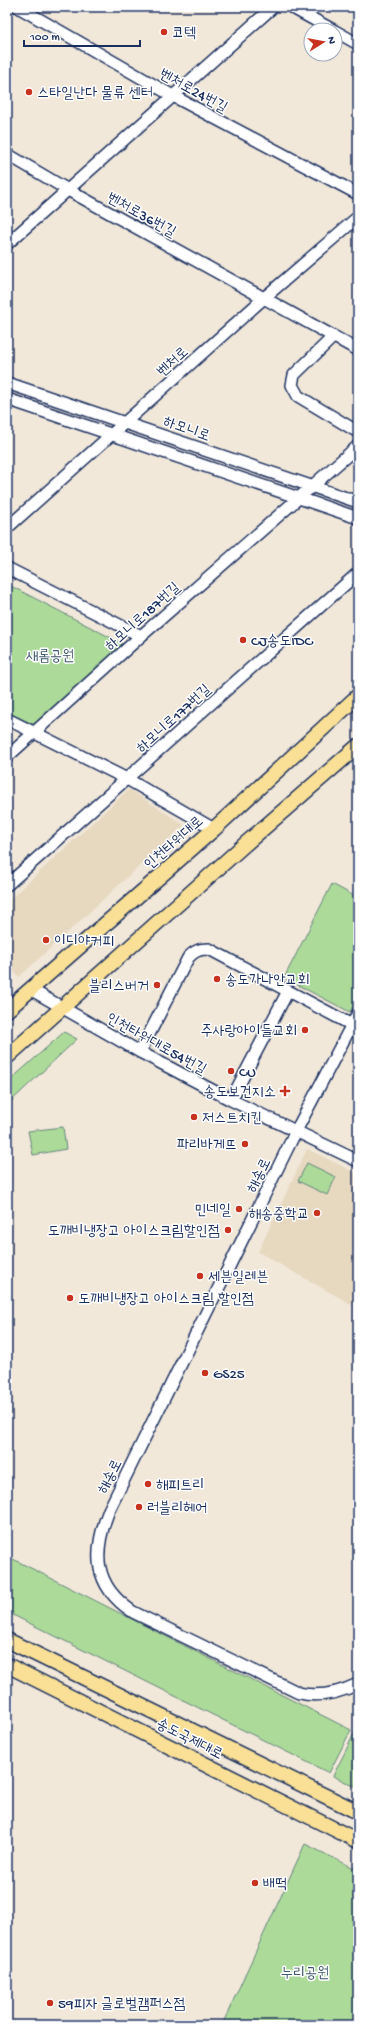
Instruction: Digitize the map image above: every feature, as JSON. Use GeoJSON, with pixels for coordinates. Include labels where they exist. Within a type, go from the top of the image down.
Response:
{"type":"FeatureCollection","features":[{"type":"Feature","properties":{"kind":"main road","name":"인천타워대로"},"geometry":{"type":"LineString","coordinates":[[7,1010],[214,829],[358,696]]}},
{"type":"Feature","properties":{"kind":"main road"},"geometry":{"type":"LineString","coordinates":[[7,1057],[243,846],[358,746]]}},
{"type":"Feature","properties":{"kind":"main road","name":"송도국제대로"},"geometry":{"type":"LineString","coordinates":[[7,1640],[358,1812]]}},
{"type":"Feature","properties":{"kind":"main road","name":"송도국제대로"},"geometry":{"type":"LineString","coordinates":[[7,1665],[358,1841]]}},
{"type":"Feature","properties":{"kind":"street","name":"벤처로24번길"},"geometry":{"type":"LineString","coordinates":[[18,7],[173,96],[358,194]]}},
{"type":"Feature","properties":{"kind":"street"},"geometry":{"type":"LineString","coordinates":[[7,244],[273,7]]}},
{"type":"Feature","properties":{"kind":"street"},"geometry":{"type":"LineString","coordinates":[[291,7],[319,22]]}},
{"type":"Feature","properties":{"kind":"street"},"geometry":{"type":"LineString","coordinates":[[343,35],[358,44]]}},
{"type":"Feature","properties":{"kind":"street","name":"벤처로36번길"},"geometry":{"type":"LineString","coordinates":[[7,154],[68,190],[358,350]]}},
{"type":"Feature","properties":{"kind":"street","name":"벤처로"},"geometry":{"type":"LineString","coordinates":[[7,528],[264,298],[358,217]]}},
{"type":"Feature","properties":{"kind":"street"},"geometry":{"type":"LineString","coordinates":[[333,337],[294,374],[292,385],[298,396],[358,432]]}},
{"type":"Feature","properties":{"kind":"street","name":"하모니로"},"geometry":{"type":"LineString","coordinates":[[7,383],[358,502]]}},
{"type":"Feature","properties":{"kind":"street","name":"하모니로"},"geometry":{"type":"LineString","coordinates":[[7,399],[298,499],[358,518]]}},
{"type":"Feature","properties":{"kind":"street","name":"하모니로187번길"},"geometry":{"type":"LineString","coordinates":[[7,758],[141,636],[358,446]]}},
{"type":"Feature","properties":{"kind":"street"},"geometry":{"type":"LineString","coordinates":[[7,568],[141,636]]}},
{"type":"Feature","properties":{"kind":"street","name":"하모니로177번길"},"geometry":{"type":"LineString","coordinates":[[8,882],[127,779],[358,573]]}},
{"type":"Feature","properties":{"kind":"street"},"geometry":{"type":"LineString","coordinates":[[7,719],[127,779],[214,829]]}},
{"type":"Feature","properties":{"kind":"street"},"geometry":{"type":"LineString","coordinates":[[140,1052],[188,958],[196,950],[209,949],[352,1024]]}},
{"type":"Feature","properties":{"kind":"street","name":"인천타워대로54번길"},"geometry":{"type":"LineString","coordinates":[[30,989],[140,1052],[231,1100],[358,1161]]}},
{"type":"Feature","properties":{"kind":"street"},"geometry":{"type":"LineString","coordinates":[[231,1100],[288,991]]}},
{"type":"Feature","properties":{"kind":"street","name":"해송로"},"geometry":{"type":"LineString","coordinates":[[358,1013],[296,1131],[109,1510],[100,1535],[98,1559],[105,1582],[114,1595],[125,1606],[288,1688],[309,1695],[320,1696],[339,1692],[358,1684]]}},
{"type":"Feature","properties":{"kind":"shaded area"},"geometry":{"type":"Polygon","coordinates":[[[129,789],[184,825],[19,977],[7,964],[7,902],[129,789]]]}},
{"type":"Feature","properties":{"kind":"shaded area","name":"해송중학교"},"geometry":{"type":"Polygon","coordinates":[[[307,1149],[358,1174],[358,1308],[258,1252],[307,1149]]]}},
{"type":"Feature","properties":{"kind":"green space","name":"새롬공원"},"geometry":{"type":"Polygon","coordinates":[[[7,584],[125,645],[37,726],[7,712],[7,584]]]}},
{"type":"Feature","properties":{"kind":"green space"},"geometry":{"type":"Polygon","coordinates":[[[332,884],[358,898],[358,996],[350,1012],[284,978],[332,884]]]}},
{"type":"Feature","properties":{"kind":"green space"},"geometry":{"type":"Polygon","coordinates":[[[64,1032],[77,1039],[7,1105],[7,1083],[64,1032]]]}},
{"type":"Feature","properties":{"kind":"green space"},"geometry":{"type":"Polygon","coordinates":[[[63,1127],[66,1149],[33,1155],[28,1131],[63,1127]]]}},
{"type":"Feature","properties":{"kind":"green space"},"geometry":{"type":"Polygon","coordinates":[[[307,1163],[336,1177],[327,1195],[298,1181],[307,1163]]]}},
{"type":"Feature","properties":{"kind":"green space"},"geometry":{"type":"Polygon","coordinates":[[[7,1556],[351,1730],[329,1773],[7,1612],[7,1556]]]}},
{"type":"Feature","properties":{"kind":"green space"},"geometry":{"type":"Polygon","coordinates":[[[358,1726],[358,1788],[333,1776],[358,1726]]]}},
{"type":"Feature","properties":{"kind":"green space","name":"누리공원"},"geometry":{"type":"Polygon","coordinates":[[[305,1844],[358,1870],[358,2025],[222,2025],[305,1844]]]}},
{"type":"Feature","properties":{"kind":"place","name":"코텍"},"geometry":{"type":"Point","coordinates":[164,32]}},
{"type":"Feature","properties":{"kind":"place","name":"스타일난다 물류 센터"},"geometry":{"type":"Point","coordinates":[29,92]}},
{"type":"Feature","properties":{"kind":"place","name":"CJ송도IDC"},"geometry":{"type":"Point","coordinates":[243,640]}},
{"type":"Feature","properties":{"kind":"place","name":"이디야커피"},"geometry":{"type":"Point","coordinates":[46,940]}},
{"type":"Feature","properties":{"kind":"place","name":"송도가나안교회"},"geometry":{"type":"Point","coordinates":[217,979]}},
{"type":"Feature","properties":{"kind":"place","name":"블리스버거"},"geometry":{"type":"Point","coordinates":[157,985]}},
{"type":"Feature","properties":{"kind":"place","name":"주사랑아이들교회"},"geometry":{"type":"Point","coordinates":[305,1030]}},
{"type":"Feature","properties":{"kind":"place","name":"CU"},"geometry":{"type":"Point","coordinates":[231,1071]}},
{"type":"Feature","properties":{"kind":"place","name":"송도보건지소"},"geometry":{"type":"Point","coordinates":[285,1091]}},
{"type":"Feature","properties":{"kind":"place","name":"저스트치킨"},"geometry":{"type":"Point","coordinates":[194,1117]}},
{"type":"Feature","properties":{"kind":"place","name":"파리바게뜨"},"geometry":{"type":"Point","coordinates":[245,1144]}},
{"type":"Feature","properties":{"kind":"place","name":"민네일"},"geometry":{"type":"Point","coordinates":[239,1209]}},
{"type":"Feature","properties":{"kind":"place","name":"해송중학교"},"geometry":{"type":"Point","coordinates":[317,1213]}},
{"type":"Feature","properties":{"kind":"place","name":"도깨비냉장고 아이스크림할인점"},"geometry":{"type":"Point","coordinates":[228,1230]}},
{"type":"Feature","properties":{"kind":"place","name":"세븐일레븐"},"geometry":{"type":"Point","coordinates":[200,1276]}},
{"type":"Feature","properties":{"kind":"place","name":"도깨비냉장고 아이스크림 할인점"},"geometry":{"type":"Point","coordinates":[70,1298]}},
{"type":"Feature","properties":{"kind":"place","name":"GS25"},"geometry":{"type":"Point","coordinates":[205,1373]}},
{"type":"Feature","properties":{"kind":"place","name":"해피트리"},"geometry":{"type":"Point","coordinates":[148,1484]}},
{"type":"Feature","properties":{"kind":"place","name":"러블리헤어"},"geometry":{"type":"Point","coordinates":[139,1507]}},
{"type":"Feature","properties":{"kind":"place","name":"배떡"},"geometry":{"type":"Point","coordinates":[255,1883]}},
{"type":"Feature","properties":{"kind":"place","name":"59피자 글로벌캠퍼스점"},"geometry":{"type":"Point","coordinates":[50,2003]}}]}
